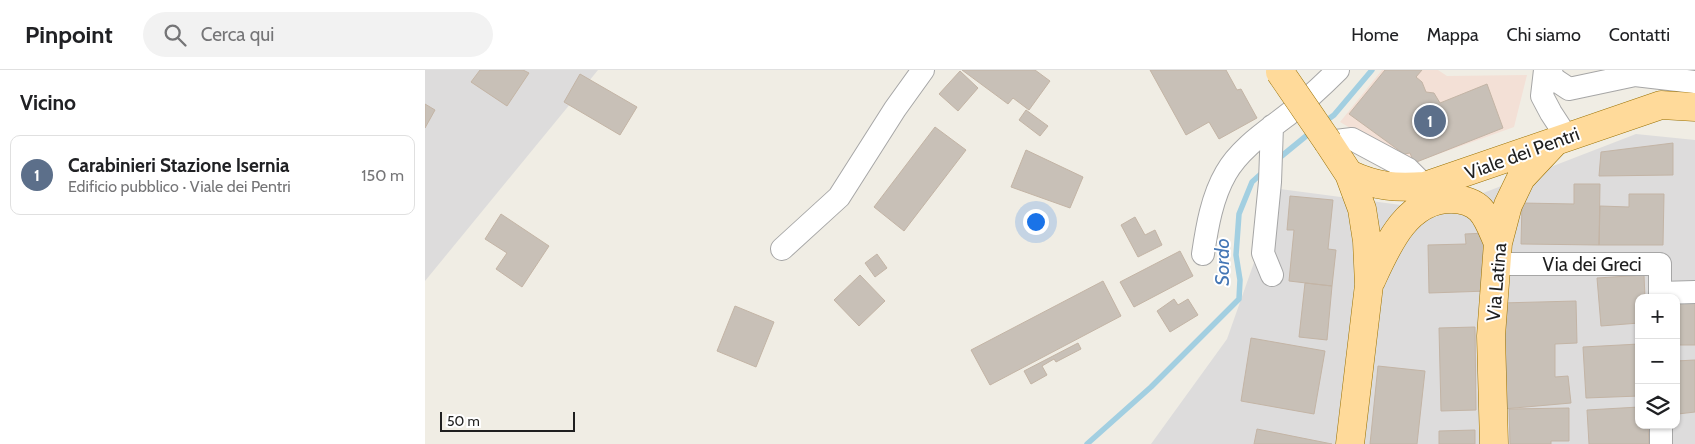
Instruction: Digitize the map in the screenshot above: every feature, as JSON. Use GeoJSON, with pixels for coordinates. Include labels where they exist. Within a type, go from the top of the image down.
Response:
{"type":"FeatureCollection","features":[{"type":"Feature","properties":{"kind":"main road"},"geometry":{"type":"LineString","coordinates":[[1280,71],[1349,174],[1361,209],[1367,240],[1369,285],[1350,444]]}},
{"type":"Feature","properties":{"kind":"main road"},"geometry":{"type":"LineString","coordinates":[[1661,105],[1682,96],[1695,86]]}},
{"type":"Feature","properties":{"kind":"main road","name":"Viale dei Pentri"},"geometry":{"type":"LineString","coordinates":[[1349,174],[1366,182],[1395,188],[1425,186],[1661,105],[1695,107]]}},
{"type":"Feature","properties":{"kind":"main road","name":"Via Latina"},"geometry":{"type":"LineString","coordinates":[[1494,444],[1491,336],[1497,253],[1508,205],[1521,178],[1562,138]]}},
{"type":"Feature","properties":{"kind":"main road"},"geometry":{"type":"LineString","coordinates":[[1369,285],[1383,254],[1402,224],[1418,208],[1432,201],[1459,199],[1470,201],[1481,208],[1487,217],[1497,253]]}},
{"type":"Feature","properties":{"kind":"street"},"geometry":{"type":"LineString","coordinates":[[782,249],[839,197],[923,70]]}},
{"type":"Feature","properties":{"kind":"street"},"geometry":{"type":"LineString","coordinates":[[1203,254],[1206,230],[1213,204],[1226,173],[1246,148],[1272,135],[1290,113],[1338,70]]}},
{"type":"Feature","properties":{"kind":"street"},"geometry":{"type":"LineString","coordinates":[[1545,70],[1542,96],[1562,138]]}},
{"type":"Feature","properties":{"kind":"street"},"geometry":{"type":"LineString","coordinates":[[1550,70],[1554,79],[1569,89],[1635,76],[1695,82]]}},
{"type":"Feature","properties":{"kind":"street"},"geometry":{"type":"LineString","coordinates":[[1272,135],[1270,182],[1263,253],[1272,275]]}},
{"type":"Feature","properties":{"kind":"street"},"geometry":{"type":"LineString","coordinates":[[1328,142],[1352,139],[1408,169],[1425,186]]}},
{"type":"Feature","properties":{"kind":"street","name":"Via dei Greci"},"geometry":{"type":"LineString","coordinates":[[1497,253],[1660,264],[1660,294]]}},
{"type":"Feature","properties":{"kind":"street","name":"Via dei Greci"},"geometry":{"type":"LineString","coordinates":[[1672,294],[1695,292]]}},
{"type":"Feature","properties":{"kind":"street"},"geometry":{"type":"LineString","coordinates":[[1661,429],[1661,444]]}},
{"type":"Feature","properties":{"kind":"shaded area"},"geometry":{"type":"Polygon","coordinates":[[[425,70],[598,70],[425,281],[425,70]]]}},
{"type":"Feature","properties":{"kind":"shaded area"},"geometry":{"type":"Polygon","coordinates":[[[1382,70],[1438,70],[1447,76],[1527,75],[1514,127],[1411,164],[1340,122],[1382,70]]]}},
{"type":"Feature","properties":{"kind":"shaded area"},"geometry":{"type":"Polygon","coordinates":[[[1636,134],[1695,140],[1695,444],[1151,444],[1227,339],[1280,189],[1439,210],[1636,134]]]}},
{"type":"Feature","properties":{"kind":"building"},"geometry":{"type":"Polygon","coordinates":[[[480,70],[523,70],[529,73],[507,106],[471,82],[480,70]]]}},
{"type":"Feature","properties":{"kind":"building"},"geometry":{"type":"Polygon","coordinates":[[[962,70],[1035,70],[1050,81],[1029,110],[1013,98],[1008,104],[962,70]]]}},
{"type":"Feature","properties":{"kind":"building"},"geometry":{"type":"Polygon","coordinates":[[[1150,70],[1226,70],[1237,90],[1241,89],[1257,118],[1219,139],[1209,122],[1186,135],[1150,70]]]}},
{"type":"Feature","properties":{"kind":"building"},"geometry":{"type":"Polygon","coordinates":[[[1385,70],[1422,70],[1416,77],[1422,82],[1426,92],[1434,93],[1440,103],[1487,84],[1503,128],[1414,163],[1410,153],[1404,154],[1349,114],[1385,70]]]}},
{"type":"Feature","properties":{"kind":"building"},"geometry":{"type":"Polygon","coordinates":[[[960,71],[978,88],[958,111],[939,94],[960,71]]]}},
{"type":"Feature","properties":{"kind":"building"},"geometry":{"type":"Polygon","coordinates":[[[580,74],[637,107],[620,135],[564,102],[580,74]]]}},
{"type":"Feature","properties":{"kind":"building"},"geometry":{"type":"Polygon","coordinates":[[[425,104],[435,110],[425,128],[425,104]]]}},
{"type":"Feature","properties":{"kind":"building"},"geometry":{"type":"Polygon","coordinates":[[[1026,110],[1048,126],[1040,136],[1019,120],[1026,110]]]}},
{"type":"Feature","properties":{"kind":"building"},"geometry":{"type":"Polygon","coordinates":[[[935,127],[966,150],[904,231],[874,207],[935,127]]]}},
{"type":"Feature","properties":{"kind":"building"},"geometry":{"type":"Polygon","coordinates":[[[1673,143],[1673,175],[1599,176],[1601,152],[1673,143]]]}},
{"type":"Feature","properties":{"kind":"building"},"geometry":{"type":"Polygon","coordinates":[[[1026,150],[1083,177],[1070,208],[1011,187],[1026,150]]]}},
{"type":"Feature","properties":{"kind":"building"},"geometry":{"type":"Polygon","coordinates":[[[1574,184],[1600,184],[1599,245],[1521,244],[1522,203],[1574,204],[1574,184]]]}},
{"type":"Feature","properties":{"kind":"building"},"geometry":{"type":"Polygon","coordinates":[[[1629,194],[1664,194],[1663,245],[1599,245],[1600,206],[1629,207],[1629,194]]]}},
{"type":"Feature","properties":{"kind":"building"},"geometry":{"type":"Polygon","coordinates":[[[1290,196],[1333,200],[1328,249],[1336,250],[1332,286],[1289,281],[1294,230],[1287,230],[1290,196]]]}},
{"type":"Feature","properties":{"kind":"building"},"geometry":{"type":"Polygon","coordinates":[[[501,214],[549,246],[522,287],[496,269],[507,253],[485,239],[501,214]]]}},
{"type":"Feature","properties":{"kind":"building"},"geometry":{"type":"Polygon","coordinates":[[[1135,217],[1145,235],[1155,230],[1162,245],[1138,257],[1121,225],[1135,217]]]}},
{"type":"Feature","properties":{"kind":"building"},"geometry":{"type":"Polygon","coordinates":[[[1487,233],[1488,291],[1429,293],[1428,245],[1466,244],[1465,234],[1487,233]]]}},
{"type":"Feature","properties":{"kind":"building"},"geometry":{"type":"Polygon","coordinates":[[[1180,251],[1193,276],[1134,307],[1120,282],[1180,251]]]}},
{"type":"Feature","properties":{"kind":"building"},"geometry":{"type":"Polygon","coordinates":[[[877,254],[887,268],[875,277],[865,263],[877,254]]]}},
{"type":"Feature","properties":{"kind":"building"},"geometry":{"type":"Polygon","coordinates":[[[860,275],[885,301],[859,326],[834,300],[860,275]]]}},
{"type":"Feature","properties":{"kind":"building"},"geometry":{"type":"Polygon","coordinates":[[[1644,275],[1645,294],[1635,294],[1635,323],[1601,326],[1597,278],[1644,275]]]}},
{"type":"Feature","properties":{"kind":"building"},"geometry":{"type":"Polygon","coordinates":[[[1103,281],[1121,316],[990,385],[971,350],[1103,281]]]}},
{"type":"Feature","properties":{"kind":"building"},"geometry":{"type":"Polygon","coordinates":[[[1305,283],[1332,286],[1327,340],[1299,337],[1305,283]]]}},
{"type":"Feature","properties":{"kind":"building"},"geometry":{"type":"Polygon","coordinates":[[[1174,299],[1178,305],[1188,299],[1198,315],[1170,332],[1157,311],[1174,299]]]}},
{"type":"Feature","properties":{"kind":"building"},"geometry":{"type":"Polygon","coordinates":[[[1576,301],[1577,343],[1555,344],[1555,377],[1568,376],[1571,403],[1503,409],[1501,303],[1576,301]]]}},
{"type":"Feature","properties":{"kind":"building"},"geometry":{"type":"Polygon","coordinates":[[[1680,302],[1695,302],[1695,345],[1680,345],[1680,302]]]}},
{"type":"Feature","properties":{"kind":"building"},"geometry":{"type":"Polygon","coordinates":[[[735,306],[774,322],[756,367],[717,351],[735,306]]]}},
{"type":"Feature","properties":{"kind":"building"},"geometry":{"type":"Polygon","coordinates":[[[1475,327],[1476,410],[1441,411],[1439,328],[1475,327]]]}},
{"type":"Feature","properties":{"kind":"building"},"geometry":{"type":"Polygon","coordinates":[[[1251,338],[1325,351],[1314,414],[1241,401],[1251,338]]]}},
{"type":"Feature","properties":{"kind":"building"},"geometry":{"type":"Polygon","coordinates":[[[1078,343],[1081,349],[1056,362],[1054,359],[1042,366],[1047,375],[1031,384],[1024,371],[1078,343]]]}},
{"type":"Feature","properties":{"kind":"building"},"geometry":{"type":"Polygon","coordinates":[[[1635,344],[1635,396],[1586,398],[1583,347],[1635,344]]]}},
{"type":"Feature","properties":{"kind":"building"},"geometry":{"type":"Polygon","coordinates":[[[1695,360],[1695,412],[1680,414],[1680,361],[1695,360]]]}},
{"type":"Feature","properties":{"kind":"building"},"geometry":{"type":"Polygon","coordinates":[[[1378,366],[1425,371],[1417,444],[1370,444],[1378,366]]]}},
{"type":"Feature","properties":{"kind":"building"},"geometry":{"type":"Polygon","coordinates":[[[1635,407],[1635,429],[1648,429],[1649,444],[1589,444],[1587,410],[1635,407]]]}},
{"type":"Feature","properties":{"kind":"building"},"geometry":{"type":"Polygon","coordinates":[[[1569,408],[1569,441],[1551,441],[1551,444],[1510,444],[1509,409],[1569,408]]]}},
{"type":"Feature","properties":{"kind":"building"},"geometry":{"type":"Polygon","coordinates":[[[1257,429],[1332,444],[1254,444],[1257,429]]]}},
{"type":"Feature","properties":{"kind":"building"},"geometry":{"type":"Polygon","coordinates":[[[1475,430],[1475,444],[1439,444],[1439,431],[1475,430]]]}},
{"type":"Feature","properties":{"kind":"waterway","name":"Sordo"},"geometry":{"type":"LineString","coordinates":[[1323,123],[1334,115],[1372,70]]}},
{"type":"Feature","properties":{"kind":"waterway","name":"Sordo"},"geometry":{"type":"LineString","coordinates":[[1278,159],[1311,132]]}},
{"type":"Feature","properties":{"kind":"waterway","name":"Sordo"},"geometry":{"type":"LineString","coordinates":[[1087,444],[1151,387],[1239,299],[1240,280],[1236,255],[1239,214],[1252,182],[1263,172]]}},
{"type":"Feature","properties":{"kind":"place","name":"Carabinieri Stazione Isernia"},"geometry":{"type":"Point","coordinates":[1430,121]}}]}
